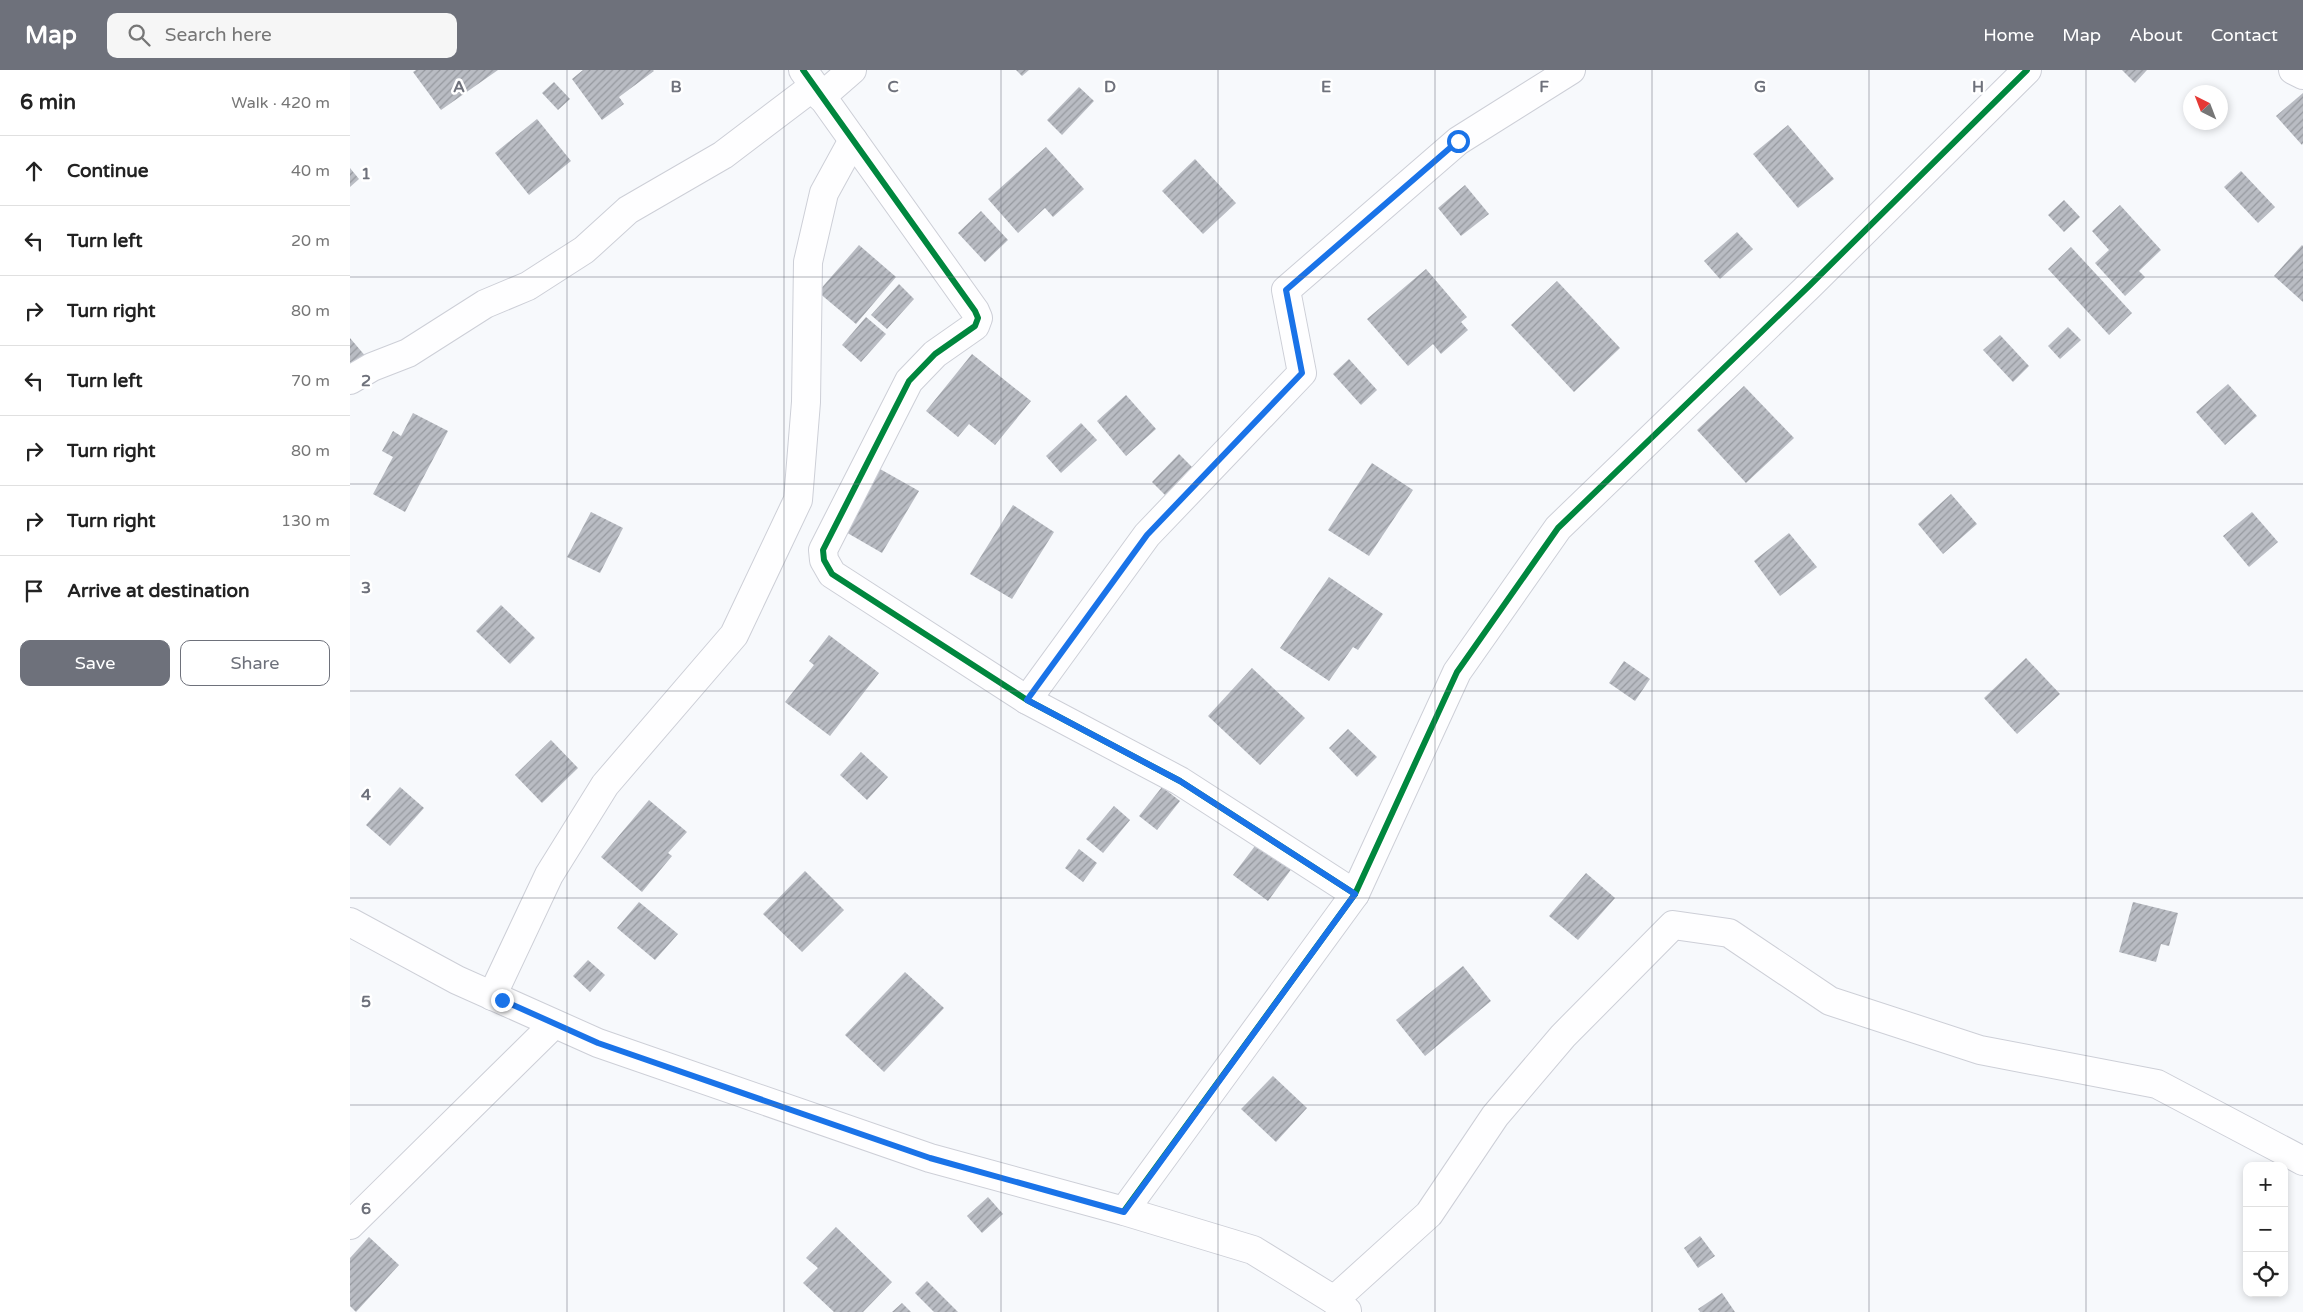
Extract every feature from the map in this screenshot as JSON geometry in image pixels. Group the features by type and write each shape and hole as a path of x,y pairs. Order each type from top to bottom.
{"street":[{"path":"350,380 372,367 408,353 485,304 528,286 584,250 628,210 723,155 813,84 852,70"},
{"path":"1027,700 1147,535 1302,373 1286,290 1458,141 1571,70"},
{"path":"1124,1212 1355,894 1457,672 1558,528 1810,285 2027,70"},
{"path":"2293,70 2303,75"},
{"path":"813,84 975,311 978,318 975,326 935,354 909,381 823,550 824,560 832,574 1027,700 1180,781 1355,894"},
{"path":"492,996 549,874 605,785 734,635 798,500 806,402 808,262 824,193 853,140"},
{"path":"350,922 457,980 598,1043 930,1158 1253,1250 1341,1306 1429,1214 1495,1116 1563,1036 1673,925 1729,933 1830,1001 1980,1050 2157,1084 2303,1161"},
{"path":"350,1225 554,1024"}],"building":[{"path":"416,70 498,70 441,110 413,72"},
{"path":"583,70 654,71 619,97 624,104 602,120 572,79"},
{"path":"1016,70 1029,70 1022,76"},
{"path":"2122,70 2147,70 2135,83"},
{"path":"554,82 570,99 558,110 542,93"},
{"path":"1079,87 1094,101 1062,135 1047,120"},
{"path":"2303,93 2303,143 2302,145 2276,116"},
{"path":"537,119 571,161 529,195 495,153"},
{"path":"1788,125 1834,179 1798,208 1753,154"},
{"path":"1046,147 1084,189 1053,217 1045,208 1018,233 988,199"},
{"path":"1195,159 1236,203 1203,234 1162,191"},
{"path":"350,168 359,179 350,187"},
{"path":"2241,171 2275,207 2258,223 2224,187"},
{"path":"1465,185 1489,214 1461,236 1438,208"},
{"path":"2064,200 2080,217 2064,232 2048,215"},
{"path":"2120,205 2161,250 2139,271 2145,277 2125,296 2095,263 2109,250 2092,231"},
{"path":"981,211 1008,240 985,262 958,233"},
{"path":"1737,232 1753,249 1720,279 1704,261"},
{"path":"859,245 896,277 856,324 818,292"},
{"path":"2303,246 2303,302 2274,276"},
{"path":"2071,247 2132,313 2109,335 2048,269"},
{"path":"1426,269 1467,317 1461,322 1468,330 1441,354 1433,344 1408,366 1367,319"},
{"path":"1557,281 1620,348 1574,392 1511,325"},
{"path":"899,284 914,299 887,329 871,315"},
{"path":"866,317 886,334 861,362 842,345"},
{"path":"2068,327 2081,340 2060,359 2048,346"},
{"path":"2000,335 2029,366 2013,382 1983,350"},
{"path":"350,338 367,358 350,372"},
{"path":"972,354 1031,401 995,445 969,424 958,437 926,411"},
{"path":"1349,359 1377,390 1361,405 1333,374"},
{"path":"2228,384 2257,416 2225,445 2196,412"},
{"path":"1744,386 1794,438 1746,483 1697,430"},
{"path":"1126,395 1156,429 1126,456 1097,421"},
{"path":"413,413 448,431 405,512 373,494 393,457 382,451 393,431 401,436"},
{"path":"1081,423 1097,440 1061,473 1046,456"},
{"path":"1179,454 1192,467 1165,495 1152,482"},
{"path":"1372,463 1413,490 1369,556 1328,530"},
{"path":"880,469 919,491 882,553 844,531"},
{"path":"1951,494 1977,524 1943,554 1918,524"},
{"path":"1013,505 1054,532 1012,599 970,574"},
{"path":"591,512 623,528 600,573 567,557"},
{"path":"2252,512 2278,542 2249,567 2223,536"},
{"path":"1789,533 1817,567 1780,596 1754,561"},
{"path":"1329,577 1383,614 1358,650 1353,647 1329,681 1280,648"},
{"path":"501,605 535,638 510,664 476,631"},
{"path":"829,635 879,673 830,736 785,702 814,665 809,661"},
{"path":"2026,658 2060,694 2017,734 1984,698"},
{"path":"1624,661 1650,679 1635,701 1609,683"},
{"path":"1252,668 1305,718 1260,765 1208,716"},
{"path":"1348,729 1377,757 1357,777 1329,748"},
{"path":"551,740 578,768 542,803 515,775"},
{"path":"861,752 888,777 867,800 840,775"},
{"path":"400,787 424,808 390,846 366,825"},
{"path":"1162,787 1180,801 1157,830 1139,816"},
{"path":"649,800 687,832 668,853 672,856 642,892 601,857"},
{"path":"1114,806 1130,820 1103,853 1086,839"},
{"path":"1261,838 1295,864 1268,901 1233,875"},
{"path":"1079,849 1097,863 1083,882 1065,868"},
{"path":"805,871 844,910 802,952 763,914"},
{"path":"1586,873 1615,898 1578,940 1549,916"},
{"path":"639,902 678,934 655,960 617,928"},
{"path":"2133,902 2178,913 2169,946 2161,944 2156,962 2119,952"},
{"path":"588,960 605,975 590,992 573,976"},
{"path":"1463,966 1491,1001 1425,1056 1396,1020"},
{"path":"905,972 944,1008 884,1072 845,1035"},
{"path":"1273,1076 1307,1108 1276,1142 1241,1109"},
{"path":"988,1197 1003,1214 982,1233 967,1216"},
{"path":"836,1227 892,1282 863,1312 834,1312 803,1283 818,1268 806,1258"},
{"path":"1700,1236 1715,1256 1698,1268 1684,1248"},
{"path":"369,1237 399,1265 356,1312 350,1306 350,1258"},
{"path":"927,1281 958,1312 934,1312 915,1293"},
{"path":"1722,1293 1735,1312 1700,1312 1698,1309"},
{"path":"902,1303 911,1312 892,1312"}],"cycle path":[{"path":"803,70 975,311 978,318 975,326 935,354 909,381 823,550 824,560 832,574 1027,700 1180,781 1355,894"},
{"path":"1124,1211 1355,894 1457,672 1558,528 1810,285 2027,70"}],"route":[{"path":"502,1000 598,1043 930,1158 1124,1212 1355,894 1180,781 1027,700 1147,535 1302,373 1286,290 1458,141"}]}
